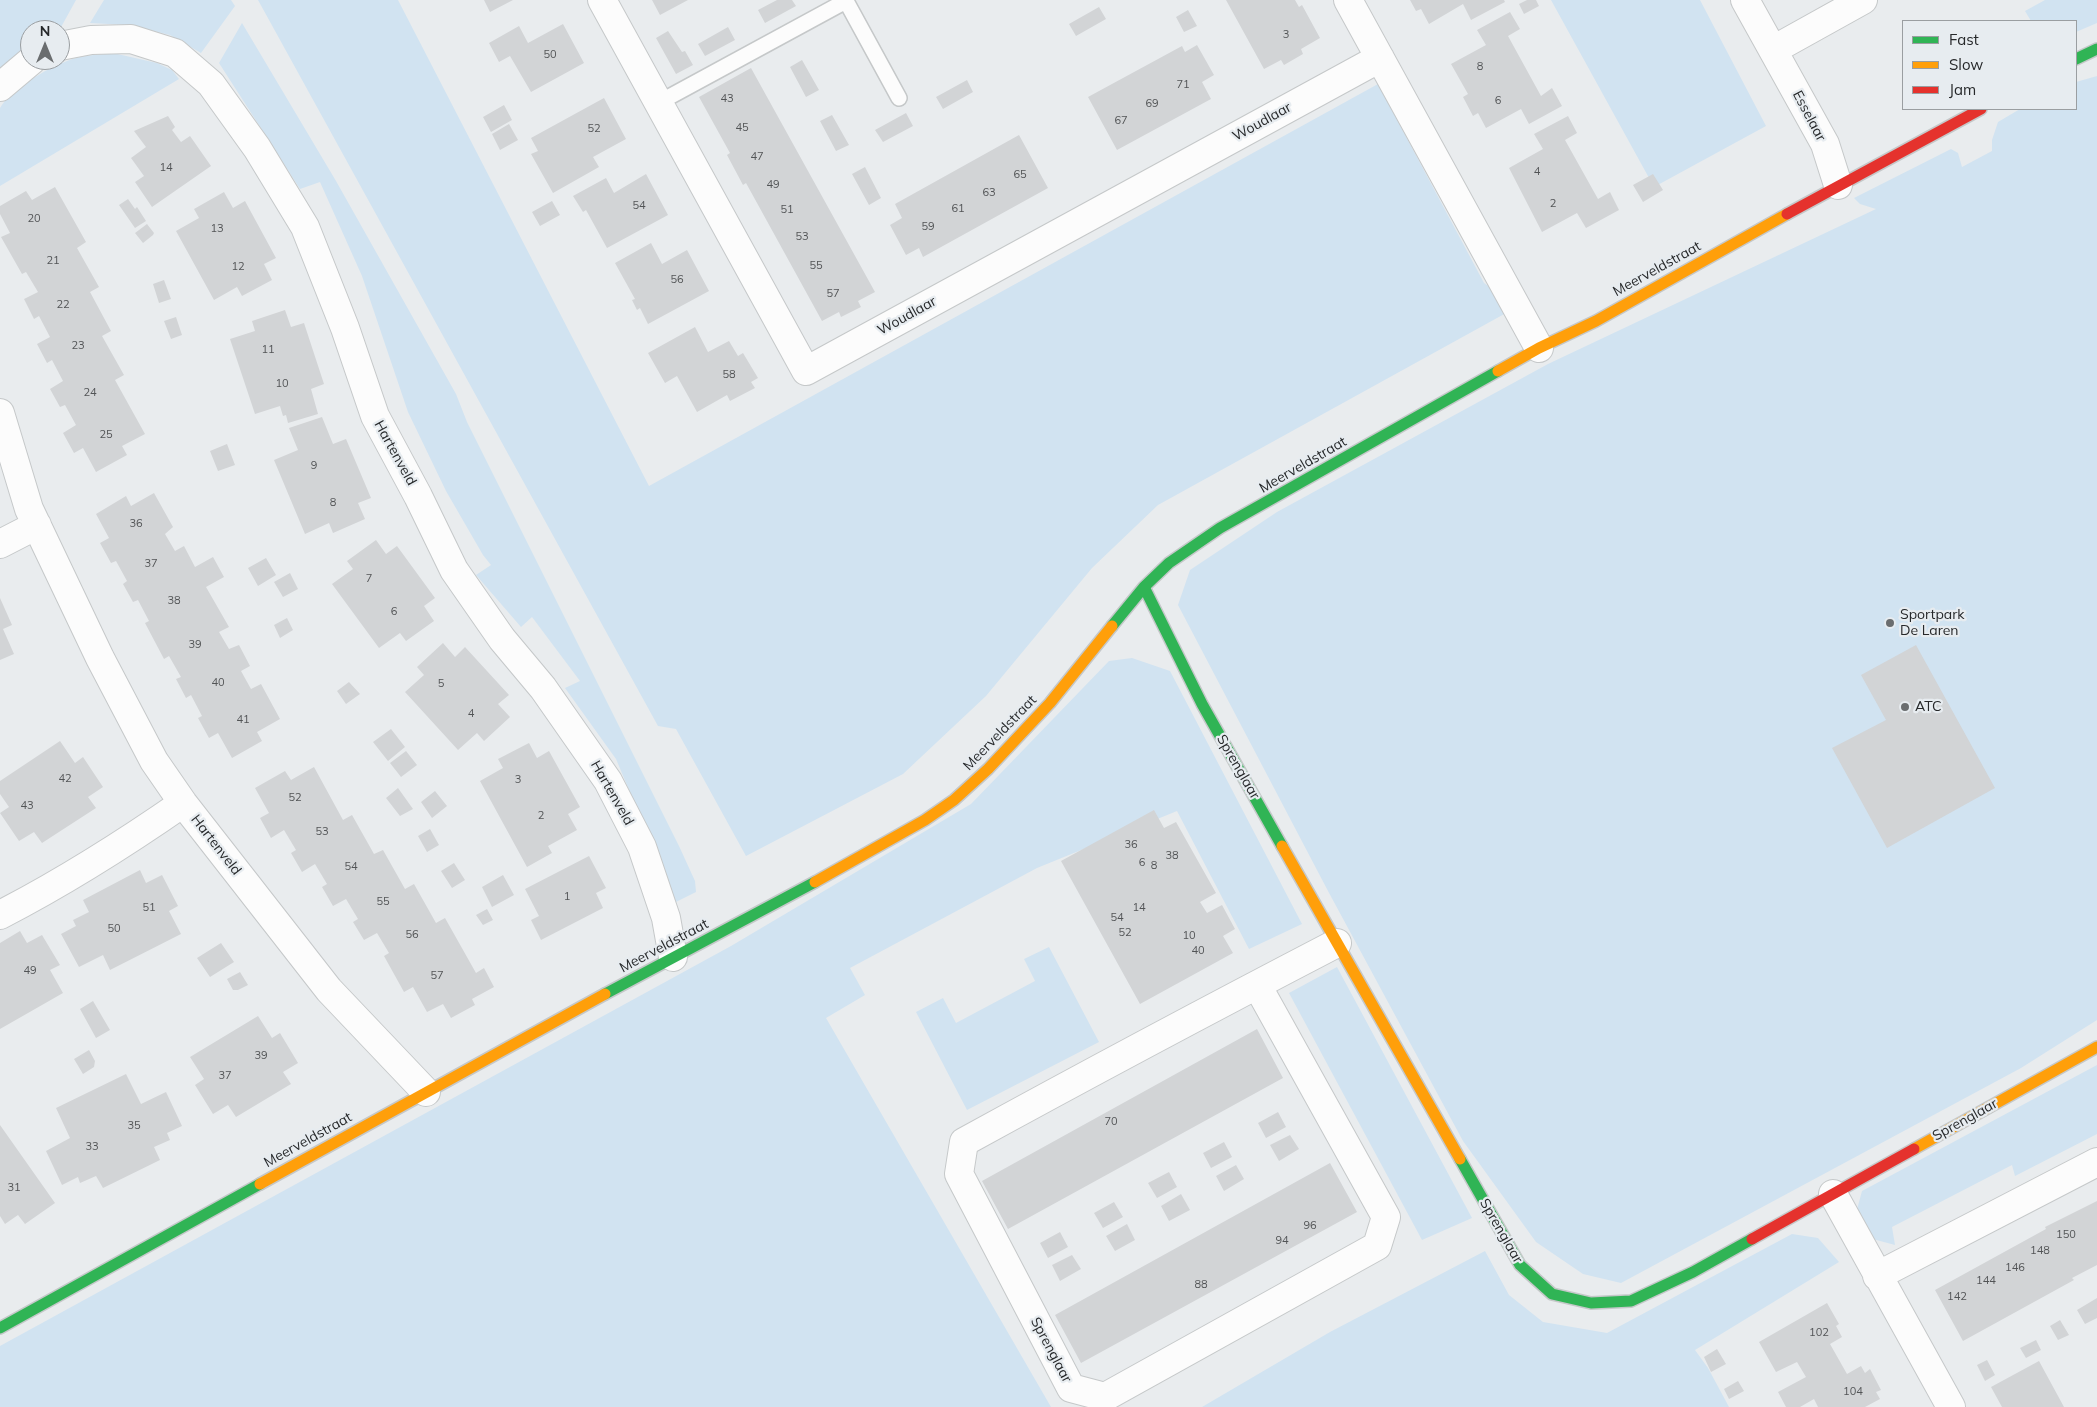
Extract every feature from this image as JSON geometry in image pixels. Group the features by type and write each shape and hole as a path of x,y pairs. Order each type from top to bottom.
{"street":[{"name":"Woudlaar","path":"602,0 806,371 1380,58"},
{"path":"1348,0 1539,348"},
{"name":"Esselaar","path":"1746,0 1825,144 1838,185"},
{"path":"1774,50 1863,0"},
{"name":"Hartenveld","path":"70,44 91,40 131,39 175,52 211,84 257,148 305,227 345,328 375,416 418,496 454,570 502,639 543,688 608,780 642,847 666,918 673,957"},
{"path":"2077,59 2097,49"},
{"path":"0,87 20,70"},
{"name":"Meerveldstraat","path":"0,1328 673,957 784,900 925,820 954,800 988,769 1050,703 1144,588 1169,563 1220,528 1539,348 1596,321 1838,185 1979,110"},
{"name":"Hartenveld","path":"0,413 29,509 118,692 154,761 183,803 329,990 426,1092"},
{"path":"0,544 37,525"},
{"name":"Sprenglaar","path":"1144,588 1202,704 1520,1266 1552,1294 1591,1303 1631,1301 1693,1272 2097,1047"},
{"name":"Hartenveld","path":"0,915 35,897 134,837 183,803"},
{"name":"Sprenglaar","path":"1257,984 1386,1217 1377,1246 1105,1397 1071,1388 959,1174 964,1142 1257,984 1338,943"},
{"path":"1877,1276 2097,1162"},
{"path":"1833,1194 1951,1407"}],"lane":[{"path":"658,103 846,1 899,98"}],"shaded area":[{"path":"0,0 76,0 65,20 20,20 20,57 0,71"},
{"path":"104,0 231,0 235,6 201,53 170,35 129,25 90,23"},
{"path":"258,0 398,0 649,486 1378,84 1484,283 1517,307 1158,505 1092,568 986,696 903,774 746,856 676,729 658,726"},
{"path":"1551,0 1700,0 1766,126 1654,187"},
{"path":"2045,0 2097,0 2097,23 2077,32 2077,20 2030,20 2025,11"},
{"path":"242,23 336,181 456,394 467,422 679,846 695,881 696,892 676,902 616,759 565,688 580,681 532,617 521,627 476,575 491,565 483,555 446,491 408,412 362,276 320,182 300,189 219,63"},
{"path":"113,53 157,63 172,70 179,79 0,186 0,108 20,87 39,74 48,70 70,70 70,60"},
{"path":"2097,76 2097,1020 2021,1068 1621,1283 1583,1274 1536,1242 1463,1141 1328,891 1178,605 1190,570 1277,512 1548,364 1876,209 1860,204 1854,198 1951,149 1958,153 1962,167 1992,151 1992,140 1998,122 2018,110 2077,110 2077,82"},
{"path":"1132,658 1170,671 1302,924 1249,949 1177,811 1037,868 850,968 865,995 826,1018 1051,1407 0,1407 0,1346 731,946 971,804 1109,661"},
{"path":"1049,947 1099,1042 967,1110 916,1012 943,998 956,1023 1035,981 1024,959"},
{"path":"1337,967 1472,1218 1422,1240 1289,993"},
{"path":"2097,1065 2097,1134 2015,1176 2012,1165 1892,1227 1895,1245 1869,1238 1855,1217 1862,1191"},
{"path":"1792,1234 1818,1238 1839,1262 1695,1350 1708,1368 1729,1407 1202,1407 1330,1332 1485,1251 1509,1295 1543,1322 1607,1333"}],"building":[{"path":"484,0 513,0 490,12"},
{"path":"652,0 688,0 660,15"},
{"path":"777,0 792,0 796,6 765,23 758,10"},
{"path":"1226,0 1295,0 1299,7 1302,5 1320,38 1301,49 1303,54 1284,65 1281,60 1264,69"},
{"path":"1410,0 1504,0 1505,2 1471,20 1463,4 1429,24 1421,9 1416,11"},
{"path":"1527,0 1536,0 1539,6 1524,14 1519,4"},
{"path":"1099,7 1106,19 1076,36 1069,24"},
{"path":"1188,10 1197,26 1184,32 1176,17"},
{"path":"1510,12 1520,29 1508,36 1541,96 1552,88 1562,106 1529,124 1521,109 1486,128 1478,113 1473,116 1463,97 1468,94 1451,64 1486,45 1477,30"},
{"path":"563,24 584,63 531,92 510,56 499,62 489,43 519,26 528,43"},
{"path":"728,27 735,40 705,56 698,44"},
{"path":"668,31 682,52 685,51 693,65 676,74 656,38"},
{"path":"1197,45 1214,75 1202,82 1211,99 1117,150 1088,97 1182,46 1185,52"},
{"path":"802,60 819,90 806,97 790,67"},
{"path":"751,68 875,292 858,301 861,307 841,317 839,312 822,321 746,183 743,185 727,155 730,153 699,97"},
{"path":"967,80 973,92 943,109 936,97"},
{"path":"604,98 626,139 593,157 599,167 553,193 531,154 538,151 531,138"},
{"path":"504,105 512,120 491,132 483,117"},
{"path":"906,113 913,126 883,142 875,130"},
{"path":"832,115 849,145 836,151 820,121"},
{"path":"168,116 175,127 172,130 181,142 190,136 211,166 152,207 135,182 144,176 131,158 146,147 134,131"},
{"path":"1568,116 1577,133 1565,140 1598,199 1610,192 1619,210 1586,228 1577,213 1542,232 1509,168 1543,149 1534,134"},
{"path":"509,124 518,140 500,150 492,134"},
{"path":"1019,135 1048,188 923,257 919,248 906,255 890,225 902,218 895,204"},
{"path":"865,167 881,198 869,205 852,174"},
{"path":"646,174 668,215 607,248 586,210 583,212 573,196 606,178 614,193"},
{"path":"1653,174 1663,190 1643,202 1633,185"},
{"path":"55,187 86,242 77,248 99,287 90,292 111,331 102,336 124,375 115,380 145,434 122,446 127,455 96,472 83,448 74,453 63,433 76,425 65,405 60,407 50,389 63,381 52,360 47,363 37,344 50,337 39,316 34,319 24,299 38,292 26,272 22,274 1,237 10,233 0,214 0,206 26,191 32,200"},
{"path":"224,192 233,208 245,201 276,258 264,264 272,280 242,296 237,287 214,300 176,231 199,218 194,209"},
{"path":"128,199 135,209 137,207 146,221 135,228 119,205"},
{"path":"552,201 560,215 540,226 532,212"},
{"path":"147,224 154,233 143,243 135,233"},
{"path":"651,243 662,264 687,250 709,291 648,324 640,308 637,310 632,300 635,299 615,263"},
{"path":"164,280 171,299 159,303 153,284"},
{"path":"285,310 291,327 304,323 324,384 311,389 318,414 288,423 286,415 283,416 280,406 255,414 230,339 255,331 252,321"},
{"path":"176,317 182,335 171,339 164,321"},
{"path":"695,327 708,352 729,341 738,356 743,353 758,378 751,382 755,388 730,401 727,395 697,412 677,376 665,383 648,353"},
{"path":"322,417 333,444 346,439 371,498 358,503 365,519 333,533 329,523 305,534 274,460 298,450 289,428"},
{"path":"227,444 235,465 218,471 210,451"},
{"path":"154,493 173,527 165,534 175,551 184,546 195,567 213,557 224,577 206,587 229,627 219,632 229,649 239,645 250,666 241,671 251,689 261,684 280,719 257,732 262,741 232,758 218,733 209,738 198,718 202,716 191,695 186,698 176,679 181,677 169,656 164,659 145,623 149,621 138,600 133,602 123,584 127,581 116,561 111,563 100,543 109,538 96,514 126,496 131,506"},
{"path":"376,540 386,554 397,546 435,598 424,606 434,621 406,641 400,633 379,648 332,584 353,569 347,561"},
{"path":"266,558 276,575 258,586 248,568"},
{"path":"290,573 298,589 283,597 274,582"},
{"path":"0,598 12,625 3,629 14,654 0,660"},
{"path":"287,618 293,630 280,638 274,625"},
{"path":"443,643 455,657 465,647 509,695 498,704 510,717 484,741 477,733 458,750 405,692 424,675 417,667"},
{"path":"1916,645 1995,788 1887,848 1832,748 1886,720 1861,675"},
{"path":"349,682 360,694 346,704 337,691"},
{"path":"391,729 405,747 388,761 373,742"},
{"path":"60,741 75,763 83,757 103,787 88,797 96,808 42,843 34,832 19,841 0,813 9,807 0,794 0,781"},
{"path":"529,743 537,758 549,751 580,807 568,814 577,830 548,846 552,853 527,867 480,781 503,768 498,759"},
{"path":"406,751 417,765 401,777 390,763"},
{"path":"314,767 343,820 352,815 374,854 383,850 405,889 414,884 436,923 445,918 476,973 484,968 494,987 472,999 475,1005 451,1018 443,1004 427,1012 413,987 404,992 384,956 389,953 377,933 364,940 353,922 358,919 346,899 333,906 322,887 327,884 315,864 302,872 291,853 296,850 284,830 271,838 260,818 269,813 255,788 285,771 291,780"},
{"path":"398,788 413,809 400,816 386,798"},
{"path":"435,791 447,806 432,818 421,802"},
{"path":"1154,810 1164,828 1176,822 1216,893 1200,902 1207,913 1222,905 1235,929 1223,936 1233,953 1140,1004 1061,861"},
{"path":"430,829 439,845 427,852 418,836"},
{"path":"589,856 606,888 596,893 603,908 541,940 531,920 539,916 525,889"},
{"path":"454,863 465,880 452,888 441,871"},
{"path":"140,870 146,883 162,875 178,906 169,911 181,934 110,970 103,955 79,967 61,934 76,926 73,920 89,912 83,900"},
{"path":"503,875 514,895 492,907 482,887"},
{"path":"487,909 493,920 483,925 476,915"},
{"path":"20,931 27,943 42,935 60,965 50,970 63,993 0,1029 0,943"},
{"path":"221,943 234,962 210,977 197,958"},
{"path":"240,972 248,985 238,990 233,990 227,979"},
{"path":"93,1001 110,1030 96,1038 80,1009"},
{"path":"258,1016 272,1038 280,1033 298,1063 283,1072 291,1084 236,1117 228,1105 213,1114 195,1085 204,1079 190,1057"},
{"path":"1257,1029 1283,1078 1008,1229 982,1181"},
{"path":"89,1050 95,1061 94,1067 83,1074 74,1059"},
{"path":"126,1074 141,1104 166,1092 182,1126 167,1133 170,1140 154,1147 160,1160 103,1188 96,1176 80,1183 78,1177 62,1185 46,1151 70,1138 56,1108"},
{"path":"1278,1112 1286,1127 1266,1138 1258,1123"},
{"path":"0,1125 55,1203 25,1224 18,1215 5,1224 0,1216"},
{"path":"1290,1135 1299,1149 1279,1161 1270,1145"},
{"path":"1224,1142 1232,1157 1211,1168 1203,1153"},
{"path":"1330,1163 1357,1212 1081,1363 1055,1315"},
{"path":"1236,1165 1244,1179 1224,1191 1216,1176"},
{"path":"1169,1172 1177,1187 1157,1198 1148,1183"},
{"path":"1181,1194 1190,1210 1169,1221 1161,1206"},
{"path":"2097,1201 2097,1265 2072,1278 2074,1280 1963,1341 1935,1290 2046,1229 2045,1227"},
{"path":"1114,1202 1123,1217 1103,1228 1094,1213"},
{"path":"1127,1224 1135,1240 1115,1251 1106,1236"},
{"path":"1060,1232 1068,1247 1048,1258 1040,1243"},
{"path":"1072,1255 1081,1269 1060,1281 1052,1265"},
{"path":"2097,1298 2097,1318 2085,1324 2077,1310"},
{"path":"1827,1303 1839,1324 1836,1326 1842,1337 1830,1344 1847,1374 1861,1366 1865,1373 1870,1369 1881,1390 1876,1392 1880,1399 1865,1407 1818,1407 1814,1399 1800,1407 1786,1407 1778,1392 1806,1377 1797,1362 1776,1372 1759,1342"},
{"path":"2060,1320 2069,1335 2058,1340 2050,1326"},
{"path":"2036,1340 2041,1350 2026,1358 2020,1348"},
{"path":"1717,1349 1726,1364 1711,1372 1704,1357"},
{"path":"1987,1360 1995,1375 1985,1381 1977,1365"},
{"path":"2039,1361 2064,1407 2002,1407 1991,1387"},
{"path":"1738,1381 1744,1391 1729,1399 1724,1389"}],"traffic: fast":[{"path":"2077,59 2097,49"},
{"path":"1112,626 1144,587 1169,563 1220,528 1498,371"},
{"path":"1144,587 1202,704 1282,846"},
{"path":"605,994 815,882"},
{"path":"1460,1159 1520,1265 1552,1294 1591,1303 1631,1301 1693,1272 1752,1239"},
{"path":"0,1328 260,1184"}],"traffic: slow":[{"path":"1498,371 1539,348 1596,321 1787,214"},
{"path":"815,882 925,820 954,800 988,769 1050,703 1112,626"},
{"path":"1282,846 1460,1159"},
{"path":"260,1184 605,994"},
{"path":"1914,1149 2097,1047"}],"traffic: jam":[{"path":"1787,214 1979,110"},
{"path":"1752,1239 1914,1149"}],"place":[{"name":"Sportpark De Laren","path":"1890,623"},
{"name":"ATC","path":"1905,707"}]}
